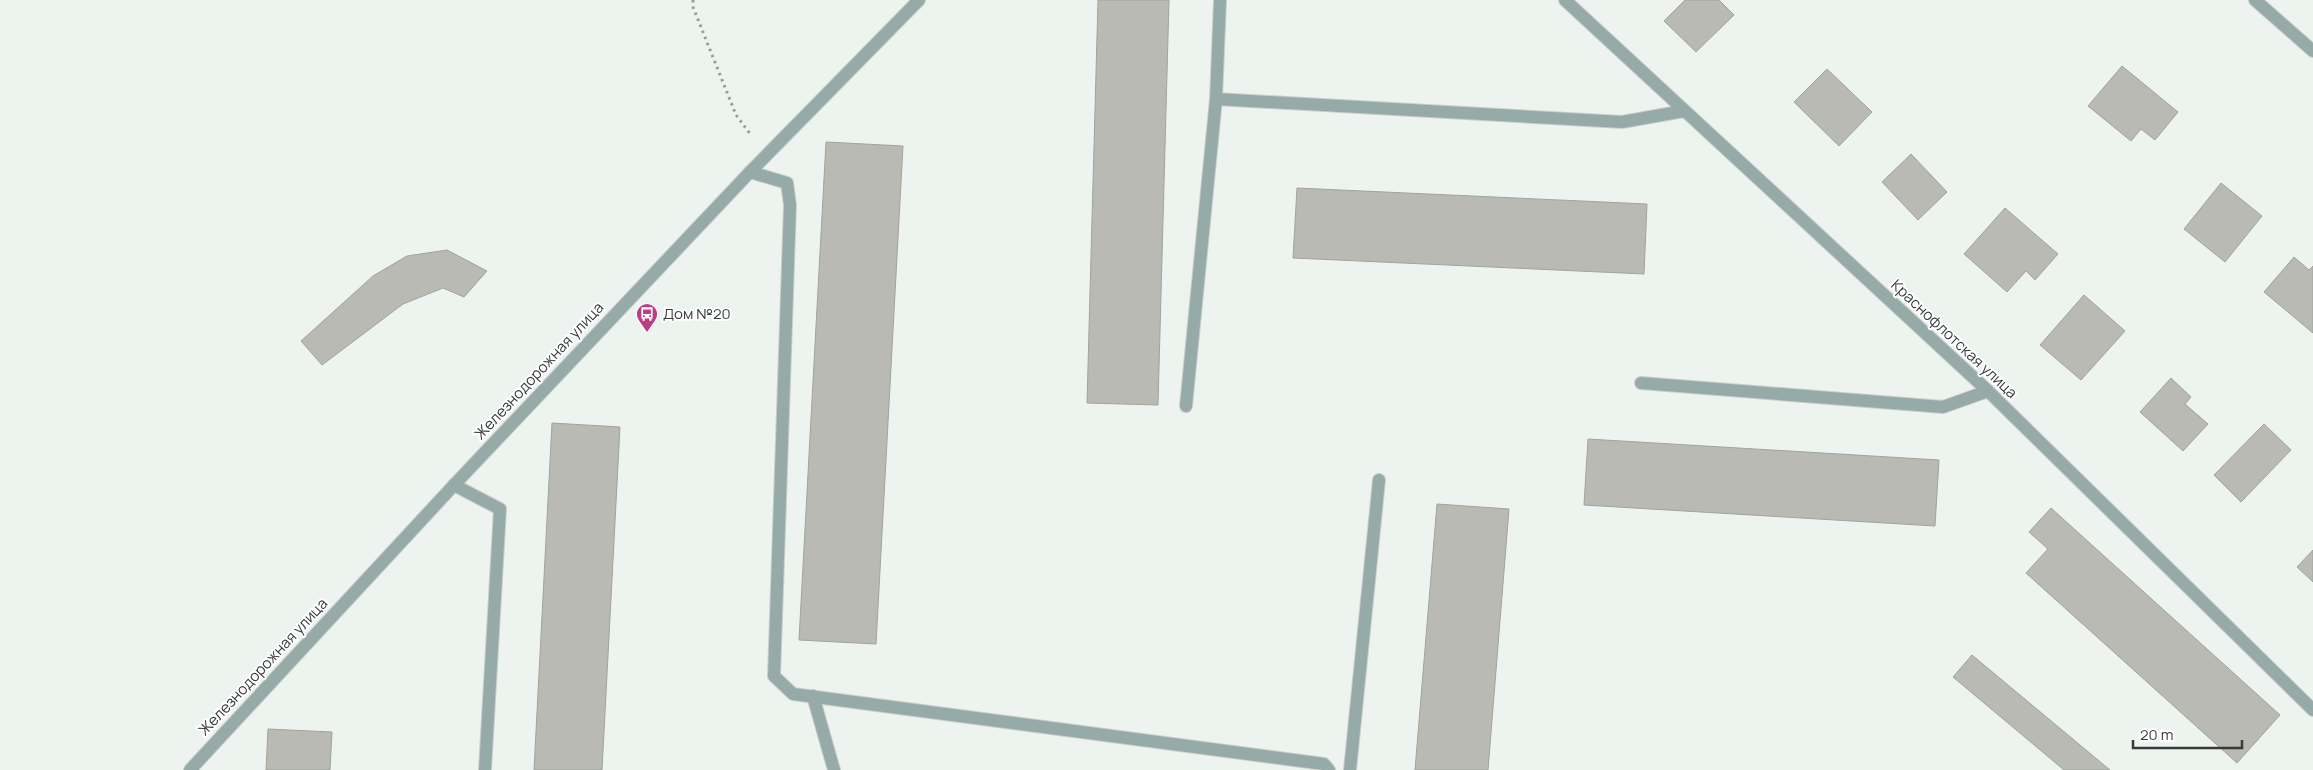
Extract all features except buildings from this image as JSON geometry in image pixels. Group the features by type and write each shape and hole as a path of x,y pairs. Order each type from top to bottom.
{"street":[{"name":"Железнодорожная улица","path":"195,768 454,485 750,172 919,0"},
{"name":"Краснофлотская улица","path":"1564,0 1988,391 2313,710"},
{"path":"2255,0 2313,51"},
{"path":"1186,406 1216,99 1220,1"},
{"path":"1216,99 1622,122 1684,111"},
{"path":"750,172 787,183 790,205 774,676 793,694 1324,764 1329,770"},
{"path":"1640,383 1944,407 1988,391"},
{"path":"1350,770 1379,480"},
{"path":"454,485 500,509 485,770"},
{"path":"813,696 834,770"}],"path":[{"path":"693,0 693,7 736,115 766,156"}],"place":[{"name":"Дом №20","path":"647,333"}]}
